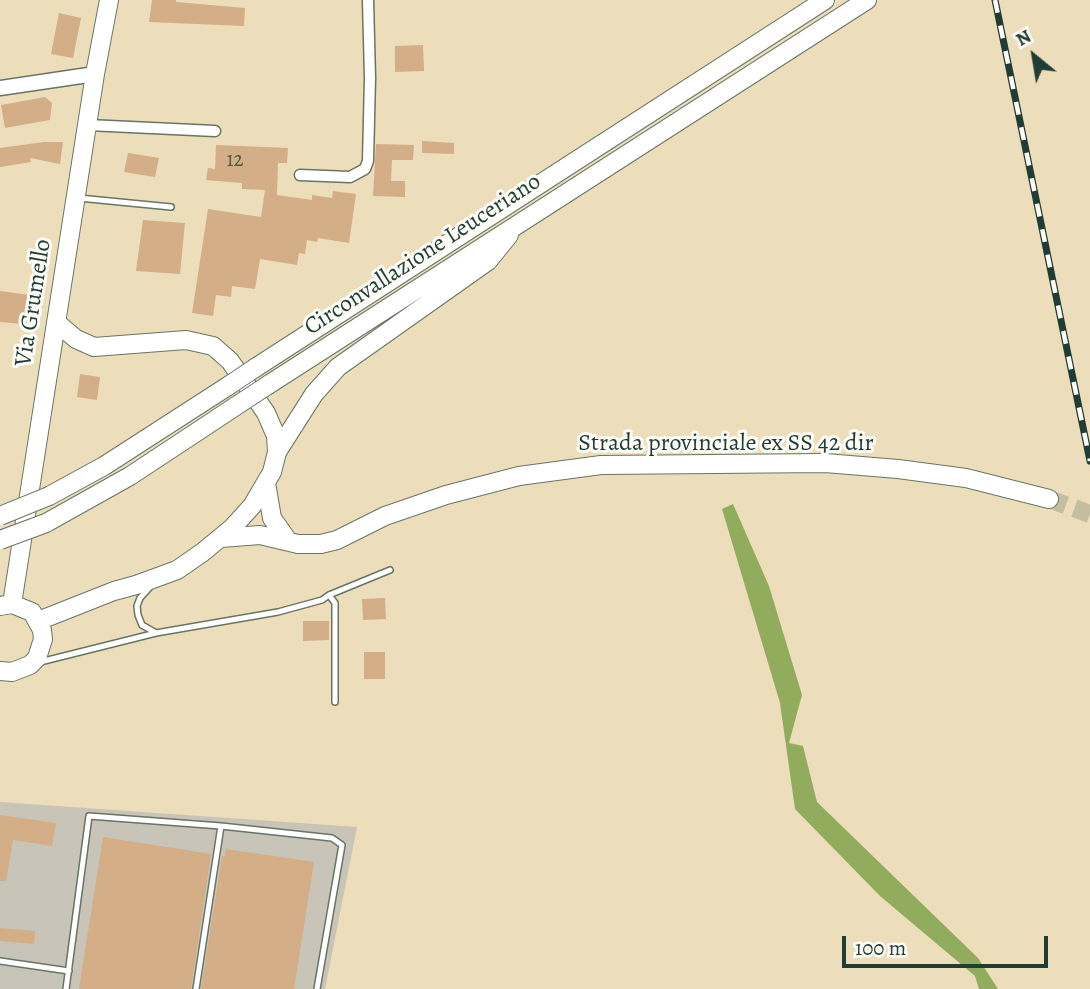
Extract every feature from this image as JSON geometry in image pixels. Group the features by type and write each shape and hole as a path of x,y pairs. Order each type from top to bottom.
{"main road":[{"name":"Via Grumello","path":"6,605 21,541 108,0"},
{"path":"792,21 804,0"},
{"name":"Circonvallazione Leuceriano","path":"0,516 49,496 104,466 825,0"},
{"name":"Circonvallazione Leuceriano","path":"0,540 46,523 130,476 520,221 867,0"},
{"path":"38,621 114,590 177,570 221,538 247,512 266,483 277,452 314,394 338,367 488,261 520,221"},
{"path":"56,322 76,339 94,347 186,340 213,346 230,361 266,412 276,436 277,452"},
{"name":"Strada provinciale ex SS 42 dir","path":"221,538 260,535 310,545 321,544 337,540 386,516 446,495 519,477 601,465 814,463 862,466 966,478 1049,499"},
{"path":"266,483 272,518 288,541"},
{"path":"1,673 30,665 37,658 43,639 38,621 23,607 6,605"}],"street":[{"path":"300,174 350,177 365,169 368,160 368,0"},
{"path":"0,88 95,74"},
{"path":"88,125 215,131"}],"lane":[{"path":"76,198 171,207"},
{"path":"30,665 156,634 278,612 322,600 390,570"},
{"path":"156,634 142,625 137,607 140,598 160,576"},
{"path":"330,595 335,603 335,702"},
{"path":"66,989 89,816 332,838 342,845 317,989"},
{"path":"196,989 221,826"},
{"path":"0,961 69,971"}],"shaded area":[{"path":"0,802 357,827 325,989 0,989"}],"green space":[{"path":"733,504 769,586 802,695 789,743 803,746 817,802 978,958 998,989 979,989 975,976 880,896 795,809 780,703 722,509"}],"building":[{"path":"152,0 245,8 244,26 149,22"},
{"path":"59,13 81,18 73,58 51,54"},
{"path":"423,45 424,71 395,72 395,46"},
{"path":"45,97 52,103 50,120 5,128 1,105"},
{"path":"422,141 454,143 454,154 422,153"},
{"path":"63,142 60,164 30,158 31,162 0,167 0,148"},
{"path":"376,144 414,145 413,160 392,160 391,181 405,181 405,197 373,196"},
{"path":"216,145 288,148 287,163 278,163 277,195 312,200 312,195 332,198 333,191 356,194 349,243 318,238 317,242 307,240 305,254 299,253 297,265 260,259 255,289 232,286 231,297 216,295 213,316 192,313 208,209 261,217 265,190 242,189 242,183 206,180 208,168 215,169"},
{"path":"128,153 159,158 155,177 124,172"},
{"path":"143,220 185,223 180,274 136,271"},
{"path":"0,291 38,296 33,325 0,322"},
{"path":"80,374 100,377 97,400 77,397"},
{"path":"385,598 386,619 363,620 362,599"},
{"path":"303,621 329,621 329,640 303,641"},
{"path":"364,652 385,652 385,679 364,679"},
{"path":"0,815 56,823 52,846 13,840 6,881 0,881"},
{"path":"103,837 211,854 191,989 79,989"},
{"path":"226,849 314,862 294,989 201,989 222,856 225,856"},
{"path":"0,928 35,931 34,944 0,941"}],"tunnel":[{"path":"1049,499 1090,514"}],"railway":[{"path":"995,0 1090,461"}]}
